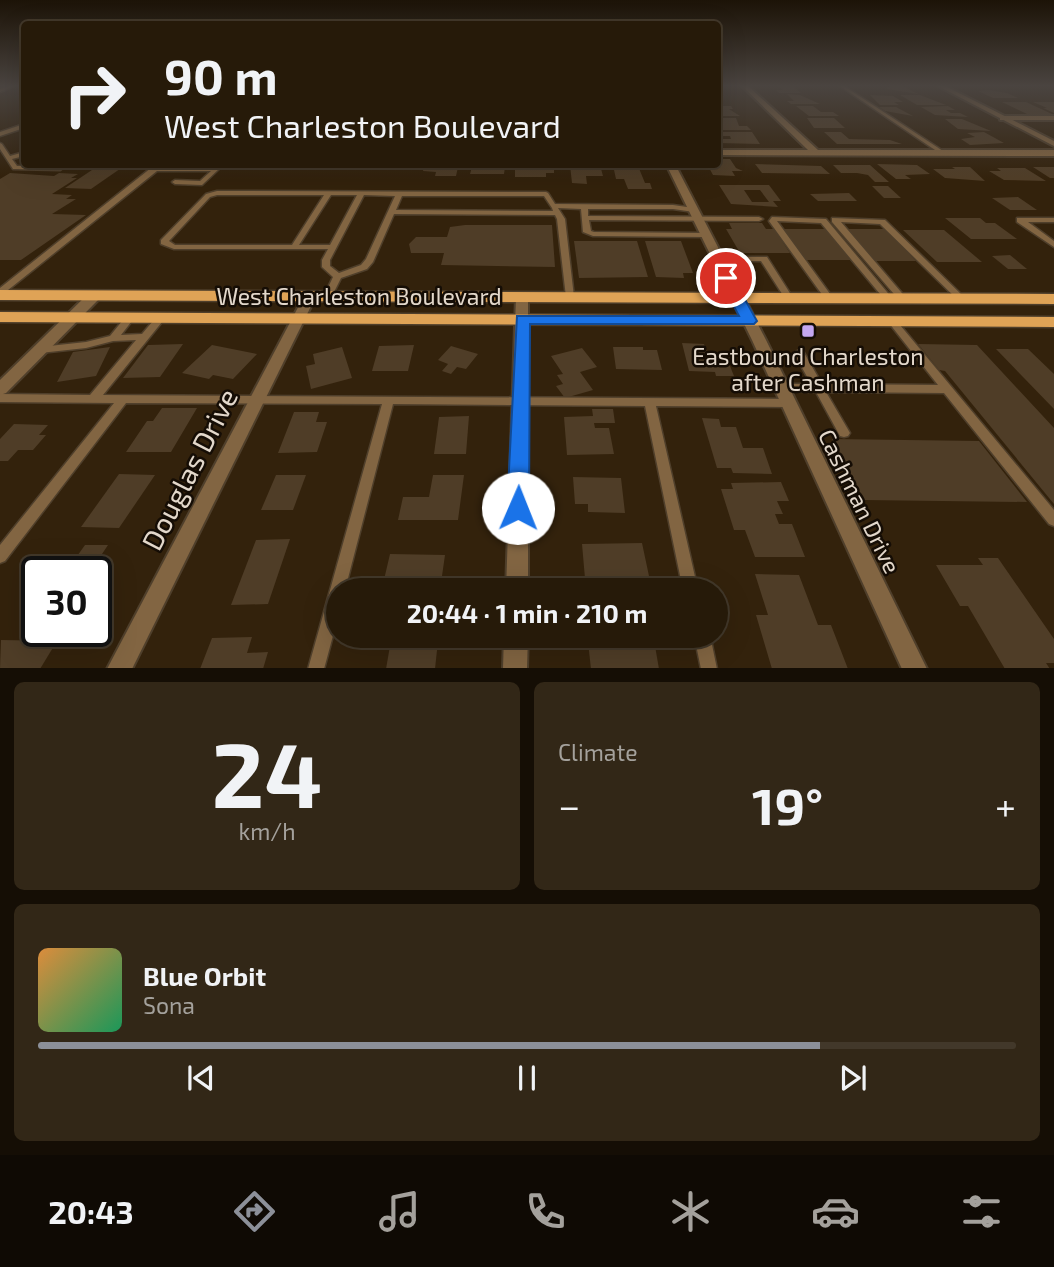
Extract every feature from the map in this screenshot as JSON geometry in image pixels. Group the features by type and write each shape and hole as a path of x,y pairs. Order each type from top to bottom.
{"main road":[{"name":"West Charleston Boulevard","path":"0,293 1054,299"},
{"name":"West Charleston Boulevard","path":"0,317 1054,322"}],"street":[{"path":"778,117 815,152"},
{"path":"1003,118 1054,118"},
{"path":"1003,118 1054,144"},
{"path":"721,153 1054,153"},
{"name":"Cashman Drive","path":"672,168 749,321 915,668"},
{"path":"0,388 95,295"},
{"name":"Douglas Drive","path":"119,668 310,296"},
{"path":"517,578 522,297"},
{"path":"515,668 516,648"}],"lane":[{"path":"889,117 943,153"},
{"path":"1,135 21,126"},
{"path":"0,145 15,168 21,168"},
{"path":"8,158 21,155"},
{"path":"0,293 156,168"},
{"path":"175,182 202,183 216,169 186,168"},
{"path":"333,247 174,247 164,242 208,195 217,193 545,194 561,219 570,297"},
{"path":"294,247 329,193"},
{"path":"338,276 326,267 326,260 362,193"},
{"path":"328,296 338,276 364,267 370,260 400,193"},
{"path":"584,206 587,232 593,234 705,235"},
{"path":"391,212 673,206 696,215"},
{"path":"585,218 696,215 760,219"},
{"path":"829,298 773,221 775,219 823,220 895,299"},
{"path":"895,299 835,220 882,222 962,299"},
{"path":"1054,220 1020,220 1054,245"},
{"path":"717,259 764,260 789,298"},
{"path":"113,338 130,317"},
{"path":"93,399 161,317"},
{"path":"892,321 1054,520"},
{"path":"40,349 86,345 113,338 144,337"},
{"path":"799,353 844,433"},
{"path":"0,398 388,401 521,399 650,402 784,396 819,389 948,389"},
{"path":"0,555 123,399"},
{"path":"316,668 388,401"},
{"path":"650,402 688,578"},
{"path":"705,648 709,668"}],"building":[{"path":"721,118 736,118 739,126 747,126 751,130 721,130"},
{"path":"807,118 834,118 845,128 814,128"},
{"path":"945,119 962,119 991,131 958,129"},
{"path":"721,132 752,132 760,144 721,143 721,139 731,139 730,136 721,136"},
{"path":"824,132 841,132 849,139 890,140 902,144 837,144"},
{"path":"984,132 1004,143 970,145 961,139 975,137 967,133"},
{"path":"721,159 730,159 736,168 743,171 732,171 735,176 713,175 709,168 721,168"},
{"path":"755,164 821,166 830,174 762,173"},
{"path":"877,164 917,165 930,174 905,175 911,179 896,179"},
{"path":"833,165 870,165 889,182 875,182 868,175 841,173"},
{"path":"952,167 970,167 985,181 945,178 933,169 955,169"},
{"path":"1033,167 1054,167 1054,178 1050,178"},
{"path":"95,168 121,168 91,189 65,188"},
{"path":"424,168 458,168 456,176 435,176 436,172 423,171"},
{"path":"472,168 505,168 504,174 470,174"},
{"path":"515,168 554,168 554,173 546,173 546,177 515,177"},
{"path":"570,168 601,168 603,176 586,176 587,184 572,183"},
{"path":"639,168 645,183 650,183 652,189 628,189 624,179 616,179 614,170"},
{"path":"997,168 1025,168 1046,181 1004,180 989,171 1001,171"},
{"path":"10,173 54,176 59,173 78,174 71,178 77,178 52,194 72,195 66,199 76,199 52,214 86,215 21,260 0,260 0,179"},
{"path":"719,185 769,185 781,201 773,201 778,207 731,204","holes":["744,190 760,190 769,202 752,202"]},
{"path":"872,186 888,186 901,198 884,198"},
{"path":"849,193 857,201 818,201 810,194"},
{"path":"1018,197 1037,210 1010,210 992,198"},
{"path":"945,218 980,218 986,223 995,223 1017,239 971,239"},
{"path":"729,223 762,223 766,229 774,229 790,253 740,253 726,229 732,229"},
{"path":"552,225 555,267 441,265 444,253 411,253 409,244 416,237 447,237 450,227"},
{"path":"783,229 826,229 852,260 805,260"},
{"path":"844,229 885,229 916,261 872,261"},
{"path":"903,230 944,230 982,262 937,262"},
{"path":"574,241 637,241 648,277 579,278"},
{"path":"645,241 681,241 693,273 683,273 684,278 656,277"},
{"path":"1010,255 1027,269 1008,269 992,256"},
{"path":"682,343 704,344 708,355 726,356 734,376 689,371"},
{"path":"183,344 160,377 123,378 148,345"},
{"path":"918,344 977,345 1054,428 1054,504 945,371 939,370"},
{"path":"212,345 257,354 233,379 213,375 209,379 182,373"},
{"path":"414,345 408,371 372,371 379,346"},
{"path":"451,346 478,354 466,369 457,367 451,374 442,371 448,364 438,360"},
{"path":"110,347 96,376 57,382 73,352"},
{"path":"342,347 352,378 311,389 306,366 315,364 313,354"},
{"path":"613,347 657,350 662,370 616,369"},
{"path":"582,348 597,367 580,372 593,390 565,398 556,386 563,384 557,375 563,374 551,356"},
{"path":"996,349 1028,349 1054,374 1054,409"},
{"path":"162,408 197,408 171,452 126,452 147,421 153,421"},
{"path":"592,409 613,409 615,423 594,423 595,428 609,428 614,454 567,455 564,417 593,416"},
{"path":"294,412 319,412 316,422 327,422 317,452 278,453"},
{"path":"469,416 466,454 434,454 439,417"},
{"path":"702,418 719,419 721,427 736,427 743,448 763,448 772,474 733,473 731,468 717,468"},
{"path":"14,424 48,425 39,435 46,435 33,450 18,450 8,461 0,461 0,439"},
{"path":"832,439 979,441 1027,502 864,500"},
{"path":"119,474 155,475 119,528 81,527"},
{"path":"276,475 306,475 293,510 261,510"},
{"path":"433,475 464,475 458,520 398,520 403,497 429,497"},
{"path":"573,477 621,478 625,513 588,512 588,504 575,504"},
{"path":"781,482 789,501 777,501 783,514 775,514 779,524 792,524 805,557 755,557 745,530 734,530 721,489 733,489 731,483"},
{"path":"290,539 268,604 231,605 256,540"},
{"path":"642,543 649,576 585,578 582,544"},
{"path":"85,545 108,545 101,556 77,556"},
{"path":"390,554 445,555 442,578 384,578"},
{"path":"978,558 998,558 1054,639 1054,663 1046,663 1049,668 1004,668 968,606 960,606 936,565 983,565"},
{"path":"755,574 799,575 818,625 831,625 848,668 772,668 756,615 768,615"},
{"path":"252,637 247,653 268,652 263,668 200,668 212,638"},
{"path":"1,640 21,640 21,647 53,647 41,668 0,668"},
{"path":"390,648 437,648 435,668 386,668"},
{"path":"589,648 655,648 659,668 591,668"}],"place":[{"name":"Eastbound Charleston after Cashman","path":"808,331"}],"route":[{"path":"518,508 522,319 749,321 726,278"}]}
